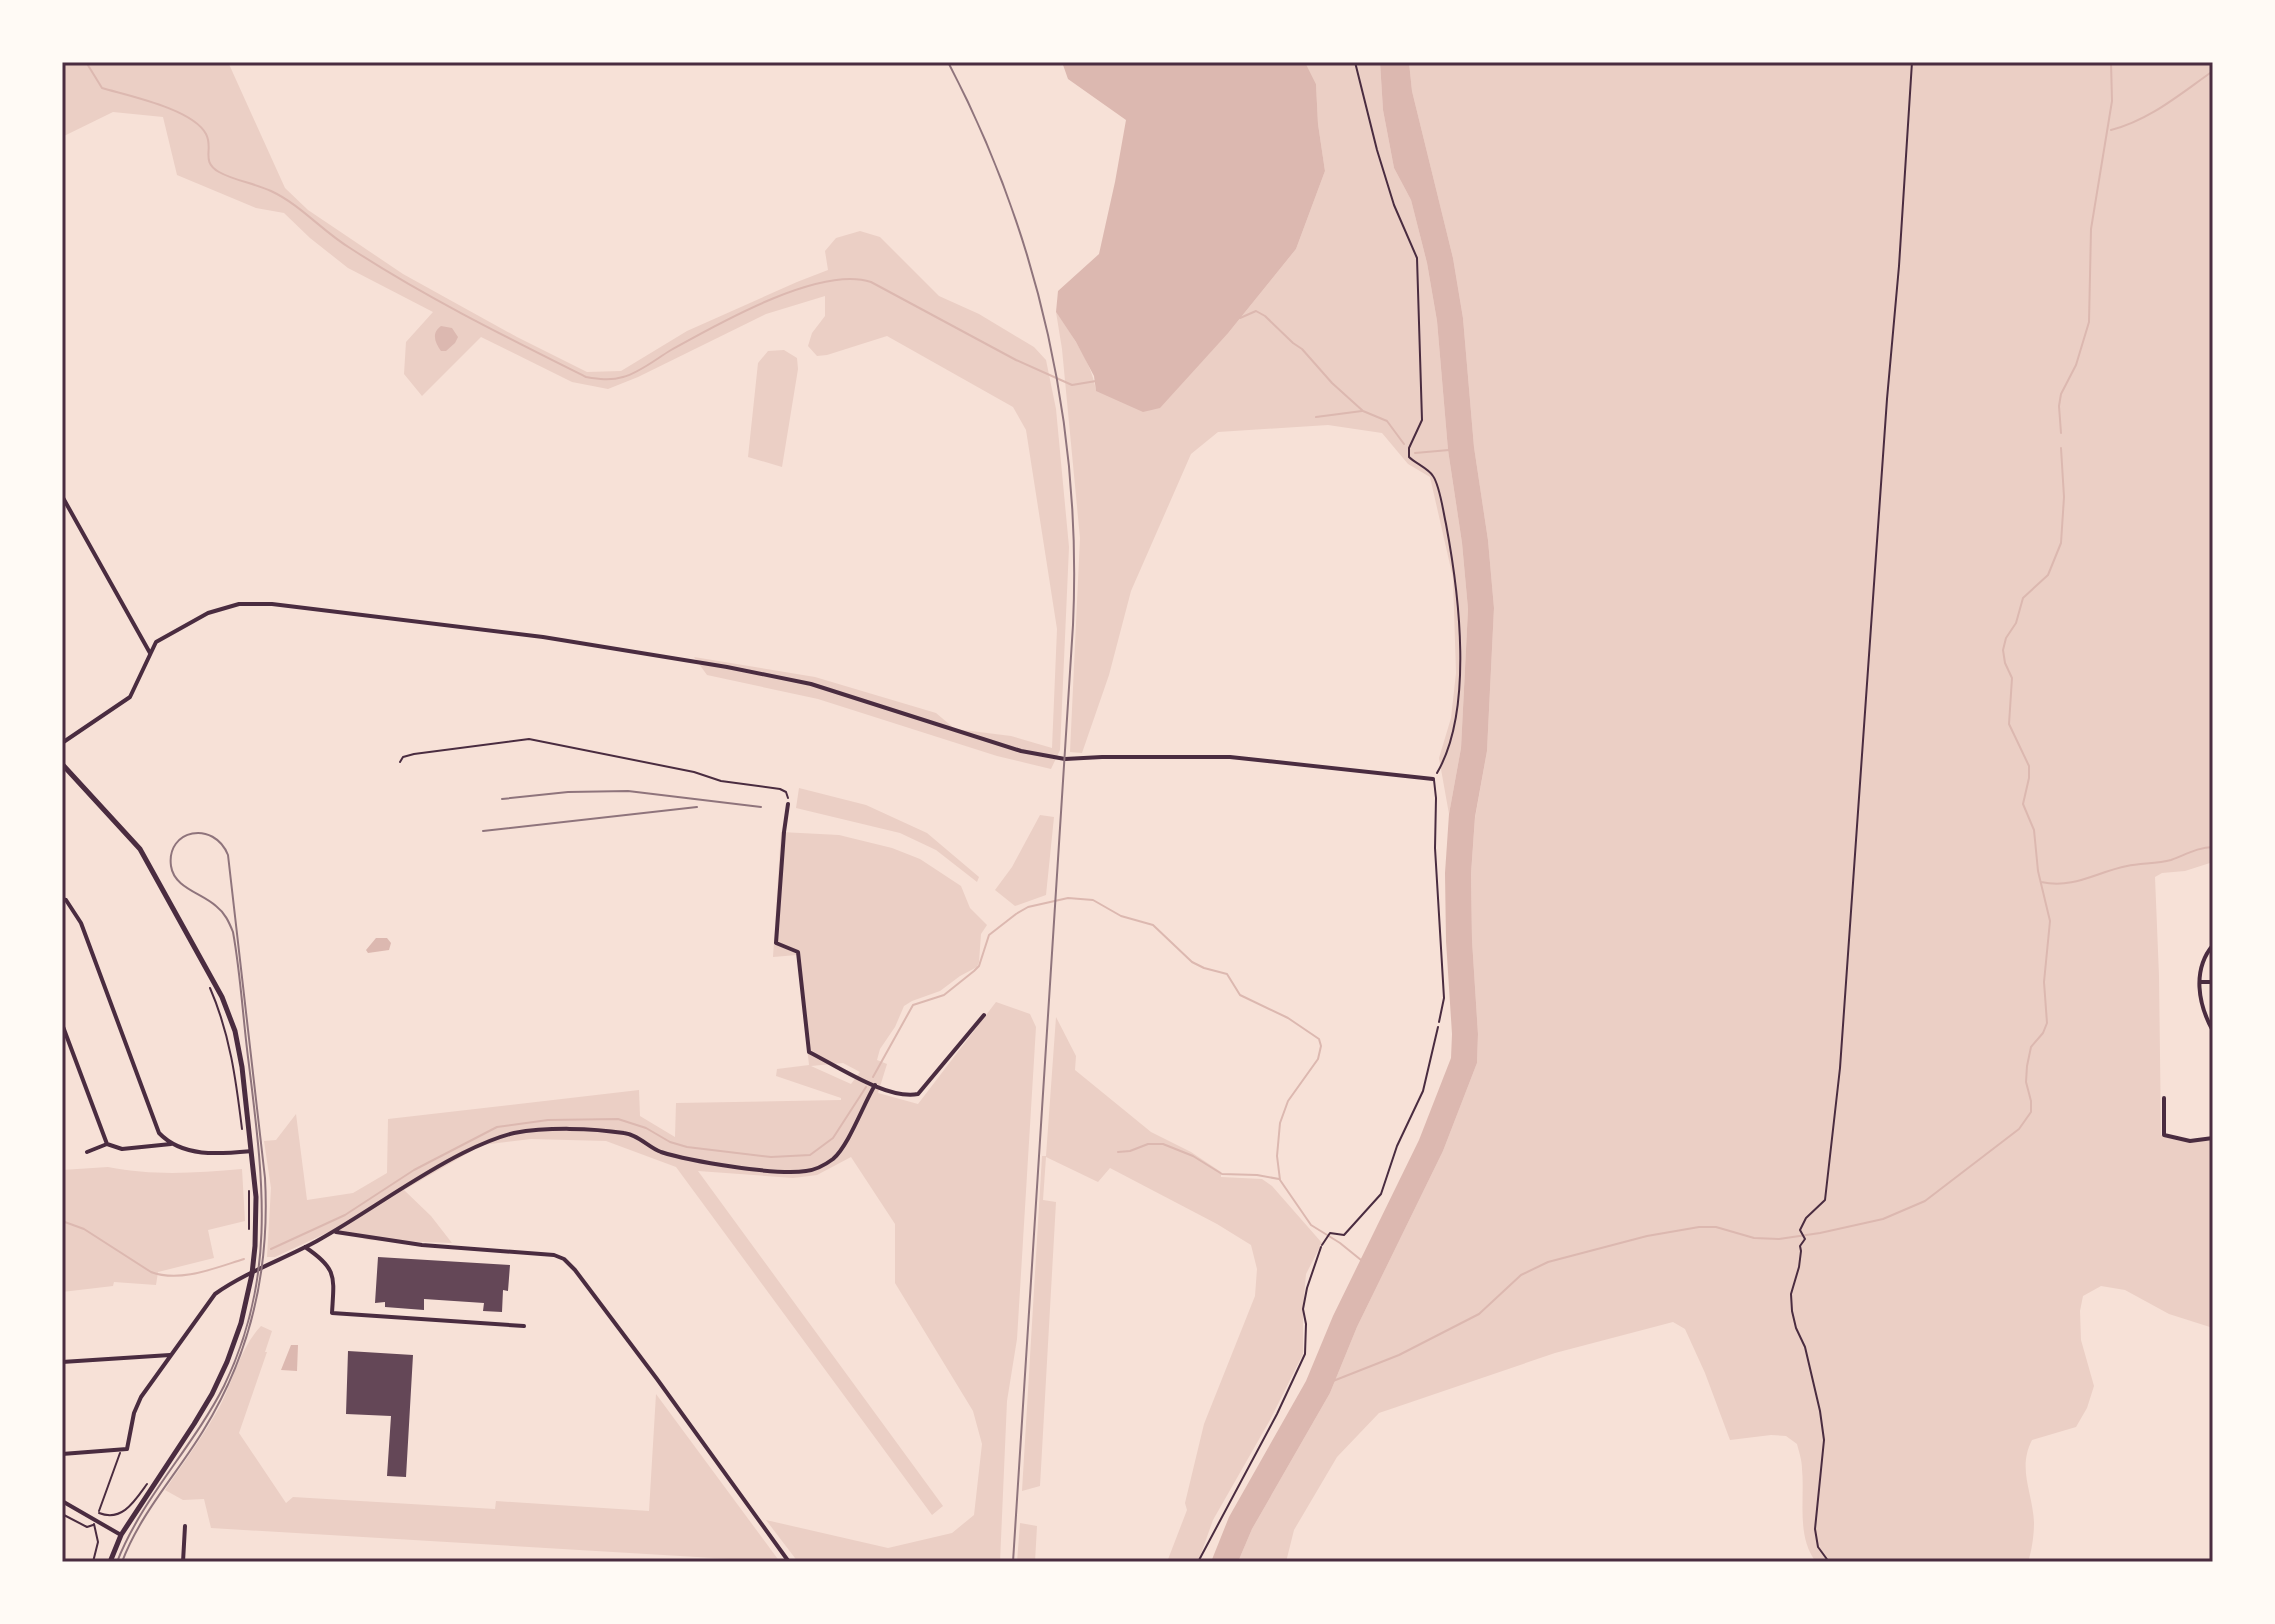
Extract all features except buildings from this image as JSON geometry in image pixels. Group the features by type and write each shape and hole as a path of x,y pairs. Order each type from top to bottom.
{"street":[{"path":"62,496 150,653"},
{"path":"62,743 130,697 156,642 208,613 239,604 272,604 543,637 727,667 811,684 1021,751 1065,759 1230,757 1433,779"},
{"path":"62,764 140,849 217,984 230,1016 239,1053 252,1151 256,1223 252,1274 241,1323 212,1394 121,1535 110,1562"},
{"path":"788,804 776,943 798,952 809,1052 875,1085 908,1096 918,1094 984,1015"},
{"path":"62,899 66,900 81,923 162,1137 172,1144 199,1153 252,1151"},
{"path":"2213,945 2203,958 2201,982 2201,1005 2213,1031"},
{"path":"2201,982 2213,982"},
{"path":"62,1024 107,1144"},
{"path":"62,1454 127,1449 134,1413 141,1397 215,1294 227,1285 334,1231 447,1161 480,1145 532,1131 621,1132 635,1135 657,1150 682,1158 804,1172 831,1160 841,1150 875,1085"},
{"path":"2164,1098 2164,1135 2190,1141 2213,1138"},
{"path":"87,1152 107,1144 122,1149 172,1144"},
{"path":"334,1231 422,1245 554,1255 564,1259 657,1379 789,1562"},
{"path":"305,1247 329,1267 333,1283 332,1313 524,1326"},
{"path":"62,1362 170,1355"},
{"path":"62,1501 121,1535"},
{"path":"183,1562 185,1526"}],"lane":[{"path":"1433,779 1444,998 1439,1022"},
{"path":"1198,1562 1277,1414 1305,1354 1303,1309 1321,1247"}],"path":[{"path":"1355,62 1394,205 1417,258 1422,420 1409,448 1409,457 1433,475 1442,503 1456,577 1460,672 1452,736 1433,779"},
{"path":"1829,1562 1818,1547 1815,1529 1824,1440 1820,1411 1805,1347 1796,1328 1791,1294 1799,1267 1803,1236 1800,1230 1806,1218 1825,1200 1828,1187 1840,1068 1912,62"},
{"path":"400,762 403,757 414,754 529,739 694,772 721,781 780,789 786,792 788,804"},
{"path":"1324,1241 1330,1233 1344,1235 1381,1194 1397,1146 1423,1091 1439,1022"},
{"path":"99,1513 122,1450"},
{"path":"62,1514 87,1527 94,1525 98,1542 93,1562"}],"shaded area":[{"path":"62,62 228,62 285,188 308,210 403,274 587,372 621,371 687,331 828,270 825,251 836,238 860,231 880,237 939,296 979,314 1034,347 1046,360 1056,409 1069,547 1060,750 1051,769 997,756 818,699 707,675 694,657 815,677 936,713 955,729 1011,736 1052,748 1057,629 1026,430 1013,407 887,336 817,356 808,346 812,333 825,316 825,296 766,314 608,389 572,382 481,337 422,396 404,374 406,342 433,312 348,268 284,213 256,208 177,175 163,117 113,112 62,137"},
{"path":"1062,62 1305,62 1316,84 1325,171 1296,249 1229,332 1160,408 1143,412 1096,391 1094,376 1056,312 1058,291 1099,254 1126,120 1068,79"},
{"path":"1305,62 1380,62 1383,110 1394,168 1411,200 1427,263 1437,321 1448,450 1468,609 1461,748 1449,814 1439,758 1451,718 1456,673 1453,578 1430,477 1408,464 1382,433 1328,425 1218,432 1191,454 1131,591 1109,675 1082,753 1070,752 1080,538 1056,312 1086,360 1096,391 1229,332 1296,249 1325,171 1316,84"},
{"path":"1380,62 1409,62 1412,91 1453,258 1463,318 1474,447 1488,540 1494,608 1487,751 1475,817 1471,874 1477,1063 1443,1151 1357,1327 1330,1393 1252,1529 1238,1562 1211,1562 1229,1517 1306,1381 1333,1316 1419,1140 1451,1058 1445,873 1449,814 1461,748 1468,609 1448,450 1437,321 1427,263 1411,200 1394,168 1383,110"},
{"path":"1409,62 2213,62 2213,862 2155,877 2161,1135 2190,1142 2213,1140 2213,1328 2169,1314 2125,1290 2101,1286 2083,1296 2081,1340 2094,1386 2087,1408 2076,1427 2032,1440 2026,1461 2034,1523 2028,1562 1816,1562 1804,1529 1802,1466 1797,1444 1786,1436 1771,1435 1730,1440 1685,1329 1673,1322 1555,1353 1379,1413 1337,1457 1294,1530 1286,1562 1238,1562 1252,1529 1330,1393 1357,1327 1443,1151 1477,1063 1471,874 1475,818 1487,751 1494,608 1488,540 1474,447 1463,318 1453,258 1412,91"},
{"path":"441,326 452,328 458,337 446,351 441,351 435,338"},
{"path":"784,350 797,358 798,369 782,467 748,457 758,363 768,351"},
{"path":"799,788 866,805 927,833 979,877 977,882 936,850 900,833 796,808"},
{"path":"1040,815 1054,817 1046,895 1015,906 995,890 1012,867"},
{"path":"781,832 839,835 892,848 920,859 961,886 970,908 987,925 981,934 977,967 940,991 904,1006 880,1049 877,1060 887,1064 878,1093 918,1104 996,1002 1030,1014 1036,1027 1017,1339 1007,1401 1000,1562 798,1562 766,1520 888,1548 952,1533 974,1515 982,1444 973,1411 895,1283 895,1224 851,1157 817,1175 793,1178 698,1171 943,1506 932,1515 676,1167 606,1141 531,1139 482,1145 404,1190 431,1216 452,1243 368,1240 335,1229 275,1257 267,1257 271,1188 264,1141 276,1140 296,1114 307,1200 353,1193 387,1173 388,1119 639,1090 640,1116 675,1137 676,1103 841,1100 776,1076 777,1069 809,1065 797,955 773,957","holes":["843,1063 860,1072 851,1084 811,1066"]},
{"path":"376,938 387,938 391,943 389,950 368,953 366,950"},
{"path":"1056,1017 1076,1056 1075,1070 1151,1132 1191,1152 1221,1172 1221,1177 1262,1179 1272,1186 1322,1243 1306,1274 1303,1354 1270,1420 1213,1520 1198,1562 1167,1562 1187,1510 1185,1503 1204,1424 1255,1296 1257,1269 1251,1245 1110,1168 1098,1182 1046,1157 1043,1200 1056,1202 1040,1486 1022,1491 1042,1156 1046,1156"},
{"path":"108,1167 158,1173 242,1169 245,1221 208,1230 214,1258 158,1272 156,1285 114,1282 113,1286 62,1292 62,1170"},
{"path":"261,1326 272,1331 239,1433 286,1503 293,1497 495,1509 496,1501 649,1511 656,1394 780,1562 211,1528 204,1499 183,1500 165,1490 215,1415 243,1353"},
{"path":"291,1345 298,1345 297,1371 281,1370"},
{"path":"1020,1523 1037,1526 1035,1562 1017,1562"}],"waterway":[{"path":"86,62 102,88 159,105 199,125 208,139 210,164 219,172 282,197 378,266 496,332 586,377 609,379 629,375 714,326 769,300 797,289 850,279 871,282 1016,360 1072,385 1096,381"},
{"path":"2061,433 2061,394 2076,365 2089,322 2091,229 2112,101 2111,62"},
{"path":"2111,130 2152,113 2213,71"},
{"path":"1240,318 1256,311 1265,316 1363,411 1387,421 1404,444"},
{"path":"1316,417 1362,411"},
{"path":"1333,1381 1399,1355 1479,1314 1521,1275 1548,1262 1647,1236 1699,1227 1716,1227 1754,1238 1779,1239 1883,1219 1925,1201 2019,1129 2031,1112 2026,1082 2031,1047 2047,1023 2044,982 2050,921 2038,871 2034,830 2023,804 2029,766 2009,724 2012,678 2003,650 2006,638 2016,623 2023,598 2048,575 2061,543 2064,497 2061,448"},
{"path":"1415,453 1449,450"},
{"path":"2041,882 2075,882 2116,869 2171,860 2213,847"},
{"path":"873,1077 913,1005 944,995 974,971 979,966 989,935 1028,907 1068,898 1093,900 1121,916 1153,925 1192,962 1227,974 1240,995 1288,1018 1319,1039 1318,1059 1288,1101 1280,1123 1277,1156 1280,1180 1311,1225 1361,1260"},
{"path":"271,1249 345,1215 414,1170 497,1127 548,1120 618,1119 687,1147 771,1157 810,1155 833,1138 866,1087"},
{"path":"1118,1152 1148,1144 1163,1144 1193,1156 1222,1174 1279,1179"},
{"path":"62,1221 84,1229 151,1272 162,1275 198,1273 244,1259"}],"tram line":[{"path":"117,1562 140,1516 224,1386 241,1346 259,1267 262,1228 258,1148 233,932 222,912 177,880 171,866 171,853 176,844 183,837 202,833 221,844 228,855 265,1178 264,1245 254,1310 234,1372 203,1431 148,1511 122,1562"}],"railway":[{"path":"948,62 980,128 1030,265 1048,335 1061,406 1070,478 1074,551 1073,625 1013,1562"},
{"path":"502,799 568,792 628,791 761,807"},
{"path":"483,831 697,807"}]}
